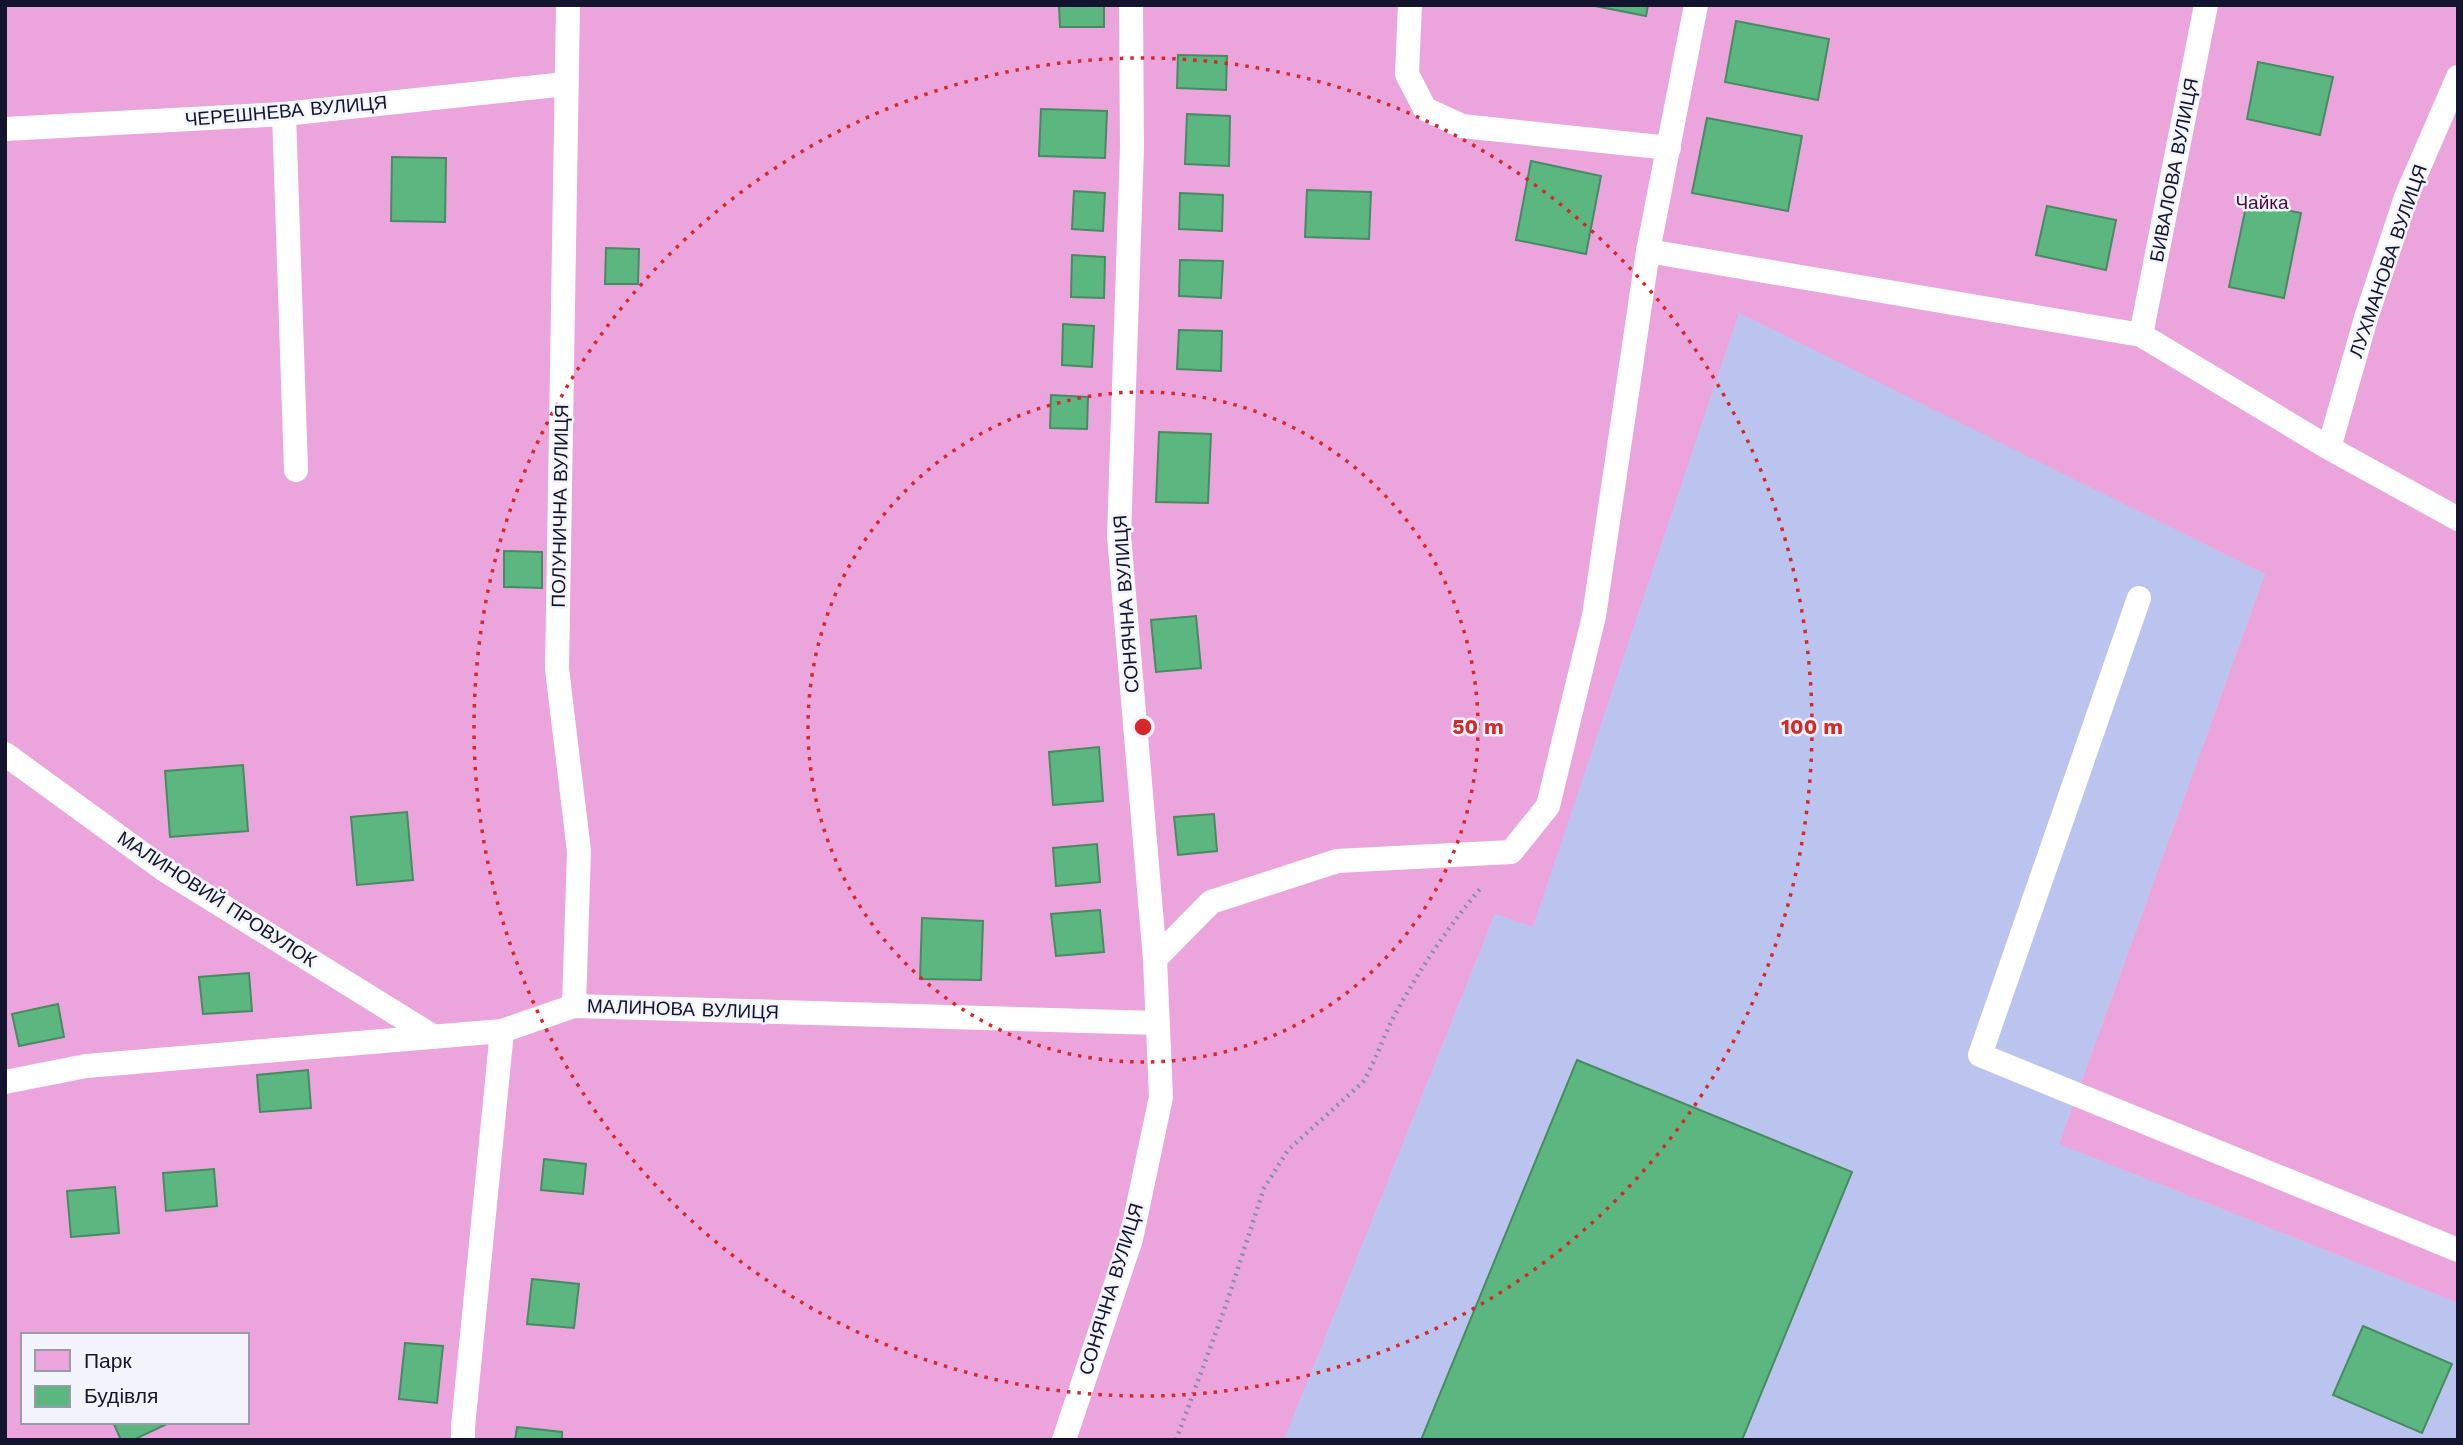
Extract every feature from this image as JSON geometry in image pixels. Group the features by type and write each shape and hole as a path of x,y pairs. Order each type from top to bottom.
{"lane":[{"name":"ПОЛУНИЧНА ВУЛИЦЯ","path":"568,5 557,669 579,851 574,1006"},
{"name":"СОНЯЧНА ВУЛИЦЯ","path":"1064,1440 1131,1239 1161,1097 1155,958 1119,536 1132,147 1131,5"},
{"path":"1410,5 1407,74 1425,109 1462,126 1669,148"},
{"path":"1155,958 1211,902 1337,861 1511,852 1548,806 1594,616 1648,251 1696,5"},
{"name":"БИВАЛОВА ВУЛИЦЯ","path":"2141,335 2206,5"},
{"name":"ЛУХМАНОВА ВУЛИЦЯ","path":"2329,448 2366,318 2406,197 2458,77"},
{"name":"ЧЕРЕШНЕВА ВУЛИЦЯ","path":"5,130 284,114 566,84"},
{"path":"284,114 296,470"},
{"path":"1648,251 2141,335 2329,448 2458,519"},
{"path":"2139,598 1980,1055 2458,1250"},
{"name":"МАЛИНОВИЙ ПРОВУЛОК","path":"5,754 166,871 434,1037"},
{"name":"МАЛИНОВА ВУЛИЦЯ","path":"5,1082 86,1066 502,1031 574,1006 1157,1023"},
{"path":"463,1440 502,1031"}],"path":[{"path":"1176,1440 1269,1178 1288,1150 1363,1082 1396,1011 1447,927 1511,852"}],"shaded area":[{"path":"1739,312 2265,574 2059,1144 2458,1303 2458,1440 1284,1440 1495,914 1533,927"}],"green space":[{"name":"Чайка","path":"5,5 2458,5 2458,1303 2059,1144 2265,574 1739,313 1533,927 1495,914 1284,1440 5,1440"}],"building":[{"path":"1059,5 1104,5 1104,27 1060,27"},
{"path":"1590,5 1648,5 1646,16"},
{"path":"1736,21 1829,39 1818,100 1725,82"},
{"path":"1178,55 1227,56 1226,90 1177,88"},
{"path":"2258,62 2333,77 2320,135 2247,119"},
{"path":"1041,109 1107,111 1105,158 1039,156"},
{"path":"1187,114 1230,116 1229,166 1185,164"},
{"path":"1707,118 1802,136 1788,211 1692,193"},
{"path":"392,157 446,158 445,222 391,221"},
{"path":"1531,161 1601,176 1586,254 1516,240"},
{"path":"1307,190 1371,192 1369,239 1305,237"},
{"path":"1074,191 1105,193 1103,231 1072,229"},
{"path":"1180,193 1223,195 1222,231 1179,229"},
{"path":"2247,202 2301,213 2284,298 2229,287"},
{"path":"2047,206 2116,220 2106,270 2036,255"},
{"path":"606,248 639,249 638,284 605,284"},
{"path":"1072,255 1105,257 1104,298 1071,297"},
{"path":"1180,260 1223,261 1221,298 1179,296"},
{"path":"1063,324 1094,326 1092,367 1062,365"},
{"path":"1179,330 1222,331 1221,371 1177,369"},
{"path":"1051,395 1088,397 1087,429 1050,428"},
{"path":"1159,432 1211,434 1208,503 1156,502"},
{"path":"504,551 542,552 542,588 504,587"},
{"path":"1196,616 1201,668 1156,672 1151,620"},
{"path":"1099,747 1103,801 1053,805 1049,752"},
{"path":"243,765 248,831 170,837 165,771"},
{"path":"407,812 413,880 357,885 351,817"},
{"path":"1214,814 1217,851 1178,855 1174,817"},
{"path":"1097,844 1100,882 1056,886 1053,848"},
{"path":"1100,910 1104,952 1056,956 1051,914"},
{"path":"922,918 983,921 981,980 920,979"},
{"path":"249,973 252,1011 203,1014 199,977"},
{"path":"58,1004 64,1037 19,1046 12,1014"},
{"path":"1577,1060 1852,1172 1742,1440 1421,1440"},
{"path":"308,1070 311,1108 260,1112 257,1075"},
{"path":"544,1159 586,1164 583,1194 541,1190"},
{"path":"214,1169 217,1206 166,1211 163,1173"},
{"path":"115,1187 119,1233 71,1237 67,1191"},
{"path":"532,1279 579,1284 574,1328 527,1324"},
{"path":"2363,1326 2452,1364 2422,1433 2333,1395"},
{"path":"405,1343 443,1346 437,1403 399,1399"},
{"path":"114,1424 167,1424 133,1440 121,1440"},
{"path":"517,1427 562,1432 562,1440 515,1440"}]}
